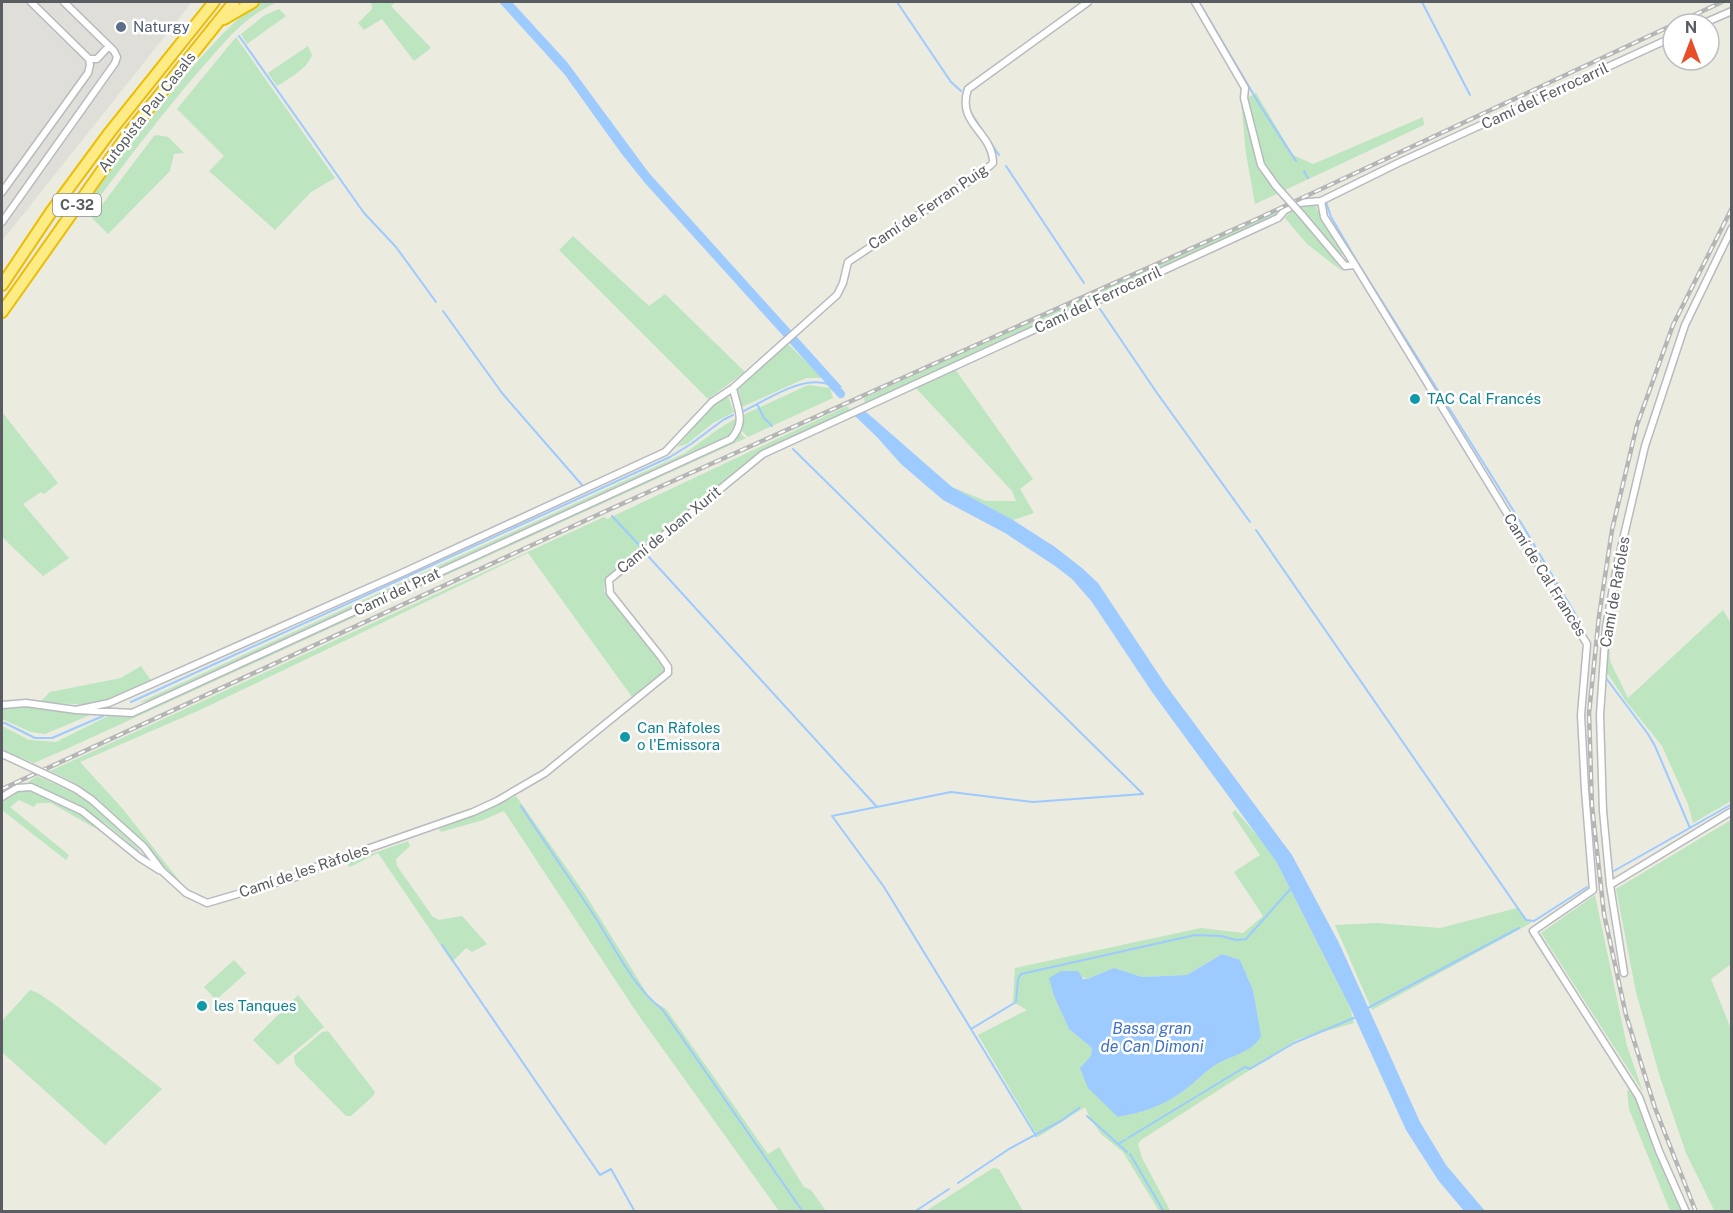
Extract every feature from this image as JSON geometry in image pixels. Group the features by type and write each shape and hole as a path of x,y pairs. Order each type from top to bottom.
{"highway":[{"name":"Autopista Pau Casals","path":"2,312 125,138 234,2"},
{"path":"216,24 253,2"},
{"name":"Autopista Pau Casals","path":"2,285 51,212 110,132 212,3"}],"street":[{"path":"2,192 88,73 90,65 88,59 31,2"},
{"path":"2,222 115,63 116,54 64,2"},
{"name":"Camí de Ferran Puig","path":"76,710 109,703 402,573 666,452 712,402 733,388 837,295 843,283 848,262 993,163 993,153 965,110 964,100 968,89 1088,2"},
{"name":"Camí de Cal Francès","path":"1195,2 1245,88 1244,98 1261,165 1332,253 1345,266 1355,265 1587,644 1581,715 1593,890 1533,932 1639,1097 1659,1151 1686,1212"},
{"name":"Camí del Ferrocarril","path":"874,403 1278,218 1298,203 1320,201 1661,43"},
{"path":"88,59 97,59 109,46"},
{"path":"1320,201 1324,217 1355,265"},
{"name":"Camí de Rafoles","path":"1624,973 1610,885 1603,811 1600,715 1605,627 1645,446 1685,325 1731,228"},
{"name":"Camí del Prat","path":"2,705 26,703 76,710 132,713 731,439 739,430 741,420 733,388"},
{"name":"Camí de Joan Xurit","path":"545,773 668,673 668,666 610,593 609,580 763,454 874,403"},
{"name":"Camí de les Ràfoles","path":"2,754 76,789 92,800 144,847 162,872 186,892 207,903 296,878 307,870 473,812 545,773"},
{"path":"2,797 17,788 31,787 82,811 140,858 162,872"},
{"path":"1610,885 1731,812"}],"shaded area":[{"path":"2,2 192,2 2,241"}],"green space":[{"path":"262,2 278,2 255,14 226,40 158,120 92,207 83,205 195,64 234,23"},
{"path":"371,2 396,2 391,6 431,48 414,61 382,19 364,30 358,23 372,9"},
{"path":"279,9 286,16 247,44 241,34 265,15"},
{"path":"236,37 335,178 311,192 275,230 209,171 224,156 177,109"},
{"path":"308,46 312,55 310,60 298,73 277,86 268,73"},
{"path":"1256,93 1293,155 1313,164 1423,117 1424,125 1255,204 1246,154 1241,101"},
{"path":"157,135 168,137 184,153 174,154 170,171 108,234 92,218"},
{"path":"1314,204 1342,255 1334,252 1297,207"},
{"path":"1292,209 1311,229 1343,272 1307,244 1285,218"},
{"path":"1279,210 1272,218 865,404 864,398"},
{"path":"573,236 649,306 665,294 745,372 708,399 559,250"},
{"path":"788,344 823,378 806,378 740,408 738,388"},
{"path":"955,369 1033,479 1020,489 1034,513 1013,520 952,487 986,501 1016,501 1012,491 915,387"},
{"path":"808,385 830,388 833,398 748,437 742,431 743,415"},
{"path":"728,396 734,412 713,423 687,444 677,447 713,405"},
{"path":"847,406 850,410 760,454 606,578 604,591 614,600 665,666 662,677 632,697 528,553 200,710 80,762 122,808 186,889 107,807 70,781 50,771 604,517 607,519"},
{"path":"2,412 58,483 44,494 41,492 23,504 69,558 43,576 2,537"},
{"path":"735,419 742,435 746,438 73,746 34,763 2,750 2,726 29,740 56,742 112,714 132,715 153,700 138,703 683,454"},
{"path":"1723,610 1732,625 1731,801 1693,823 1688,804 1662,746 1625,700 1606,671 1609,635 1610,661 1628,698"},
{"path":"141,666 152,682 108,701 87,705 40,702 50,692 121,678"},
{"path":"23,705 95,713 45,734 31,732 2,719 2,707"},
{"path":"37,776 71,791 93,805 139,851 105,823 28,782"},
{"path":"24,789 64,804 101,828 93,827 51,803 37,803 34,807 19,800 10,807 69,855 66,860 2,810 2,801"},
{"path":"516,796 585,894 651,1000 666,1009 768,1154 779,1147 804,1187 811,1190 826,1211 779,1211 637,1013 504,811 483,820 441,832 439,829"},
{"path":"1235,810 1269,849 1276,861 1350,1007 1354,1023 1298,1039 1141,1140 1138,1144 1142,1158 1171,1212 1159,1211 1123,1152 1101,1134 1085,1107 1038,1137 978,1035 1027,1010 1013,1002 1015,968 1201,928 1243,933 1263,916 1234,872 1260,855 1232,813","holes":["1222,954 1240,960 1253,990 1260,1036 1256,1042 1246,1051 1210,1068 1170,1100 1118,1117 1091,1056 1092,1048 1069,1029 1054,996 1082,977 1087,979 1114,968 1142,977 1187,975"]},
{"path":"1731,820 1731,964 1711,979 1731,1029 1732,1211 1715,1212 1686,1153 1659,1074 1636,992 1616,889"},
{"path":"408,841 410,846 396,859 397,866 433,917 439,920 462,916 487,944 472,952 466,948 452,962 378,853 350,867 346,863"},
{"path":"1595,895 1627,1046 1643,1092 1541,933"},
{"path":"1517,908 1531,923 1372,1010 1335,925 1377,923 1440,928"},
{"path":"234,960 246,973 216,1000 204,987"},
{"path":"30,990 57,1006 162,1089 105,1145 2,1052 2,1021"},
{"path":"298,995 324,1027 278,1065 253,1040"},
{"path":"328,1031 375,1092 351,1116 346,1116 295,1064 294,1056 322,1032"},
{"path":"1627,1090 1631,1091 1640,1106 1689,1211 1670,1211 1629,1109"},
{"path":"993,1168 999,1169 1023,1211 926,1211"}],"water":[{"path":"499,2 512,2 567,62 649,173 842,387 833,391 645,183 565,75"},
{"path":"865,411 952,487 1013,520 1055,547 1098,583 1165,684 1292,855 1339,943 1420,1122 1446,1165 1485,1211 1464,1211 1438,1180 1406,1130 1350,1007 1276,861 1152,692 1092,602 1072,579 1055,566 1005,533 943,500 901,464 854,415"},
{"name":"Bassa gran de Can Dimoni","path":"1222,954 1240,960 1253,990 1261,1036 1252,1047 1220,1062 1170,1100 1118,1117 1088,1088 1080,1068 1091,1056 1092,1048 1069,1029 1054,996 1049,978 1061,971 1078,971 1083,979 1087,979 1114,968 1142,977 1187,975"}],"waterway":[{"path":"897,2 951,82 961,91"},
{"path":"1199,2 1296,161"},
{"path":"1422,2 1470,95"},
{"path":"239,36 364,213 396,247 436,302"},
{"path":"969,110 999,155"},
{"path":"1006,166 1084,283"},
{"path":"1304,171 1308,178"},
{"path":"1326,202 1331,217 1358,263 1523,526 1580,622"},
{"path":"1100,309 1250,522"},
{"path":"443,311 502,393 582,485"},
{"path":"744,411 796,386 818,382 828,384"},
{"path":"831,383 841,394"},
{"path":"757,404 764,418 772,426"},
{"path":"131,702 670,457 733,415"},
{"path":"793,449 1143,794 1033,802 951,792 832,816 884,887 971,1029 1016,1002 1018,979 1021,974 1195,935 1246,939 1293,886"},
{"path":"612,516 640,546"},
{"path":"1256,530 1526,920 1534,921 1587,887"},
{"path":"648,556 877,807"},
{"path":"1606,678 1655,746 1690,828"},
{"path":"2,723 35,738 52,738 103,716"},
{"path":"1612,872 1732,804"},
{"path":"521,806 633,978 662,1009 803,1212"},
{"path":"1366,1009 1519,928"},
{"path":"442,945 600,1175 611,1169 635,1212"},
{"path":"1128,1138 1245,1067 1250,1069 1294,1043 1356,1017"},
{"path":"971,1029 1036,1136"},
{"path":"958,1183 1009,1149 1061,1121 1079,1108"},
{"path":"1087,1116 1127,1152"},
{"path":"1118,1144 1125,1140"},
{"path":"1130,1154 1164,1212"},
{"path":"914,1212 949,1189"}],"railway":[{"path":"2,789 606,511 1259,218 1722,2"},
{"path":"1696,1212 1655,1108 1626,1015 1604,914 1592,806 1589,713 1599,616 1612,530 1637,425 1673,325 1732,208"}],"place":[{"name":"Naturgy","path":"121,27"},
{"name":"TAC Cal Francés","path":"1415,399"},
{"name":"Can Ràfoles o l'Emissora","path":"625,737"},
{"name":"les Tanques","path":"202,1006"}]}
